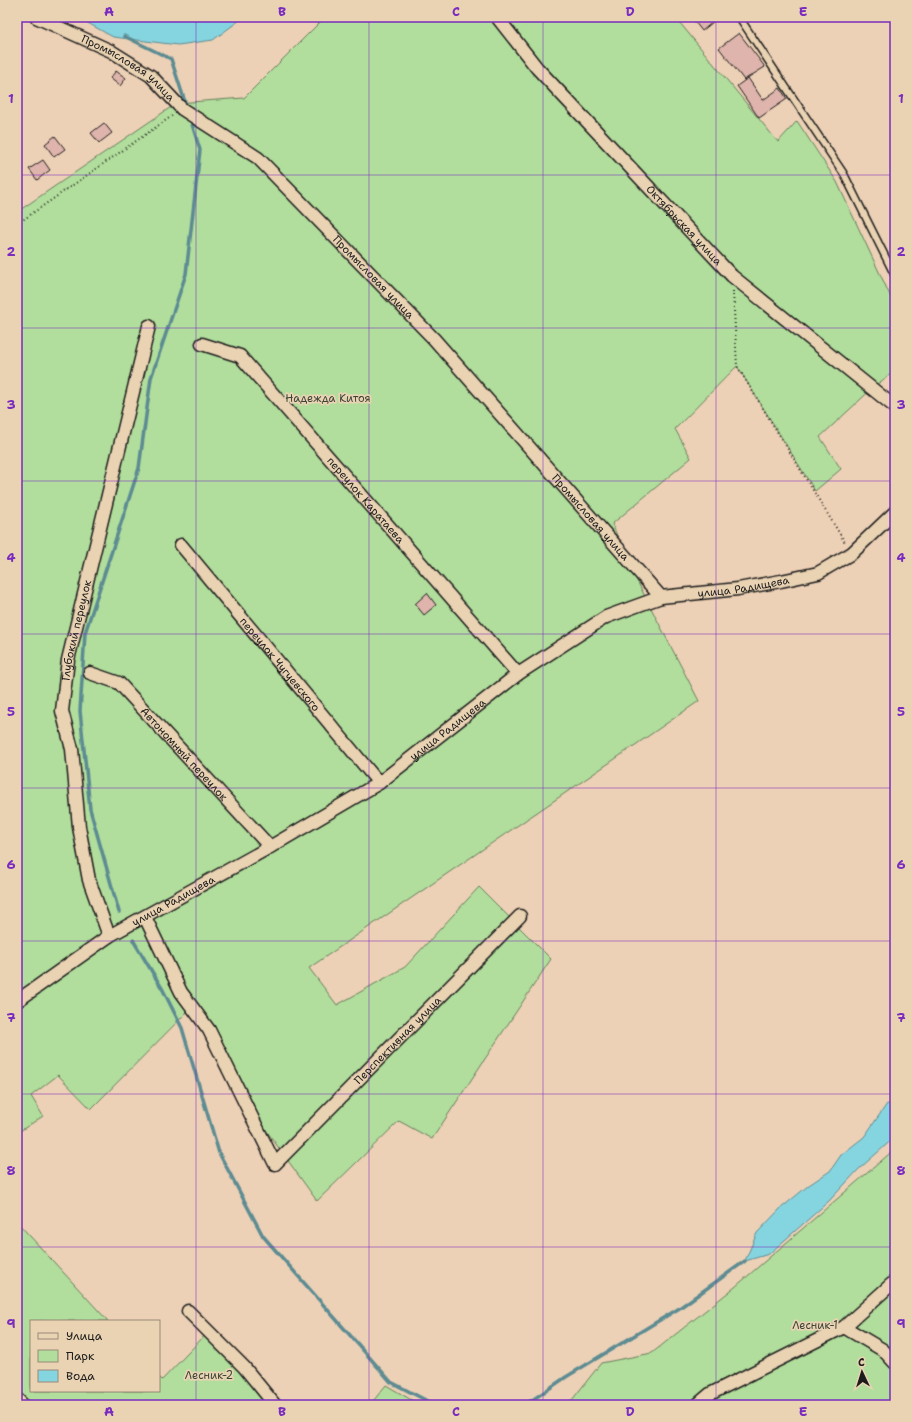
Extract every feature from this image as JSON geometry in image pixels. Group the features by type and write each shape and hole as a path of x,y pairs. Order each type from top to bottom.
{"street":[{"name":"Промысловая улица","path":"36,17 111,51 151,76 182,109 258,158 434,339 661,597"},
{"name":"Октябрьская улица","path":"497,17 537,68 732,276 895,407"},
{"name":"Глубокий переулок","path":"109,936 89,880 79,827 72,749 62,711 68,660 149,326"},
{"name":"переулок Каратаева","path":"202,344 240,356 518,674"},
{"name":"улица Радищева","path":"17,1001 109,936 270,847 380,783 518,674 606,617 661,597 738,589 818,573 852,553 895,512"},
{"name":"переулок Чугуевского","path":"181,545 380,783"},
{"name":"Автономный переулок","path":"90,673 120,683 270,847"},
{"name":"Перспективная улица","path":"145,917 181,992 209,1030 275,1164 520,916"},
{"path":"697,1405 710,1394 844,1327 895,1281"},
{"path":"188,1311 244,1367 275,1405"},
{"path":"844,1327 883,1350 895,1363"},
{"path":"17,1399 23,1405"}],"lane":[{"path":"739,17 844,174 895,276"}],"path":[{"path":"17,224 182,109"},
{"path":"732,276 737,366 852,553"}],"green space":[{"name":"Надежда Китоя","path":"325,17 675,17 778,142 797,121 837,182 895,306 895,371 876,385 820,437 841,469 815,491 737,366 675,429 691,458 612,524 636,579 699,701 309,968 337,1005 405,967 479,887 551,959 432,1139 399,1121 317,1201 245,1101 197,1002 91,1109 58,1075 31,1096 43,1116 17,1133 17,212 177,103 244,98"},
{"name":"Лесник-1","path":"895,1149 895,1405 561,1405 572,1400 601,1363 652,1353 735,1287"},
{"name":"Лесник-2","path":"17,1222 107,1320 30,1320 30,1392 160,1392 160,1378 162,1380 210,1330 278,1405 17,1405"},
{"path":"386,1385 420,1405 370,1405"}],"water":[{"path":"77,17 244,17 213,40 178,45 113,37"},
{"path":"887,1104 895,1105 895,1137 859,1169 829,1201 769,1254 745,1261 757,1233 780,1209 809,1185 830,1171 841,1155 864,1137"}],"building":[{"path":"691,17 719,17 702,31"},
{"path":"739,33 765,67 744,80 719,48"},
{"path":"116,71 126,78 120,86 110,78"},
{"path":"748,78 763,100 780,88 787,99 759,118 737,86"},
{"path":"104,123 112,133 99,143 91,133"},
{"path":"55,136 65,149 54,157 45,144"},
{"path":"43,160 50,170 37,180 29,169"},
{"path":"427,593 436,605 424,615 415,604"}],"waterway":[{"path":"124,36 171,59 187,108"},
{"path":"119,912 90,809 80,711 85,633 139,468 151,378 186,274 200,150 190,118"},
{"path":"133,940 163,990 182,1028 219,1153 263,1236 391,1382 435,1405"},
{"path":"525,1405 566,1377 678,1309 745,1261"}]}
